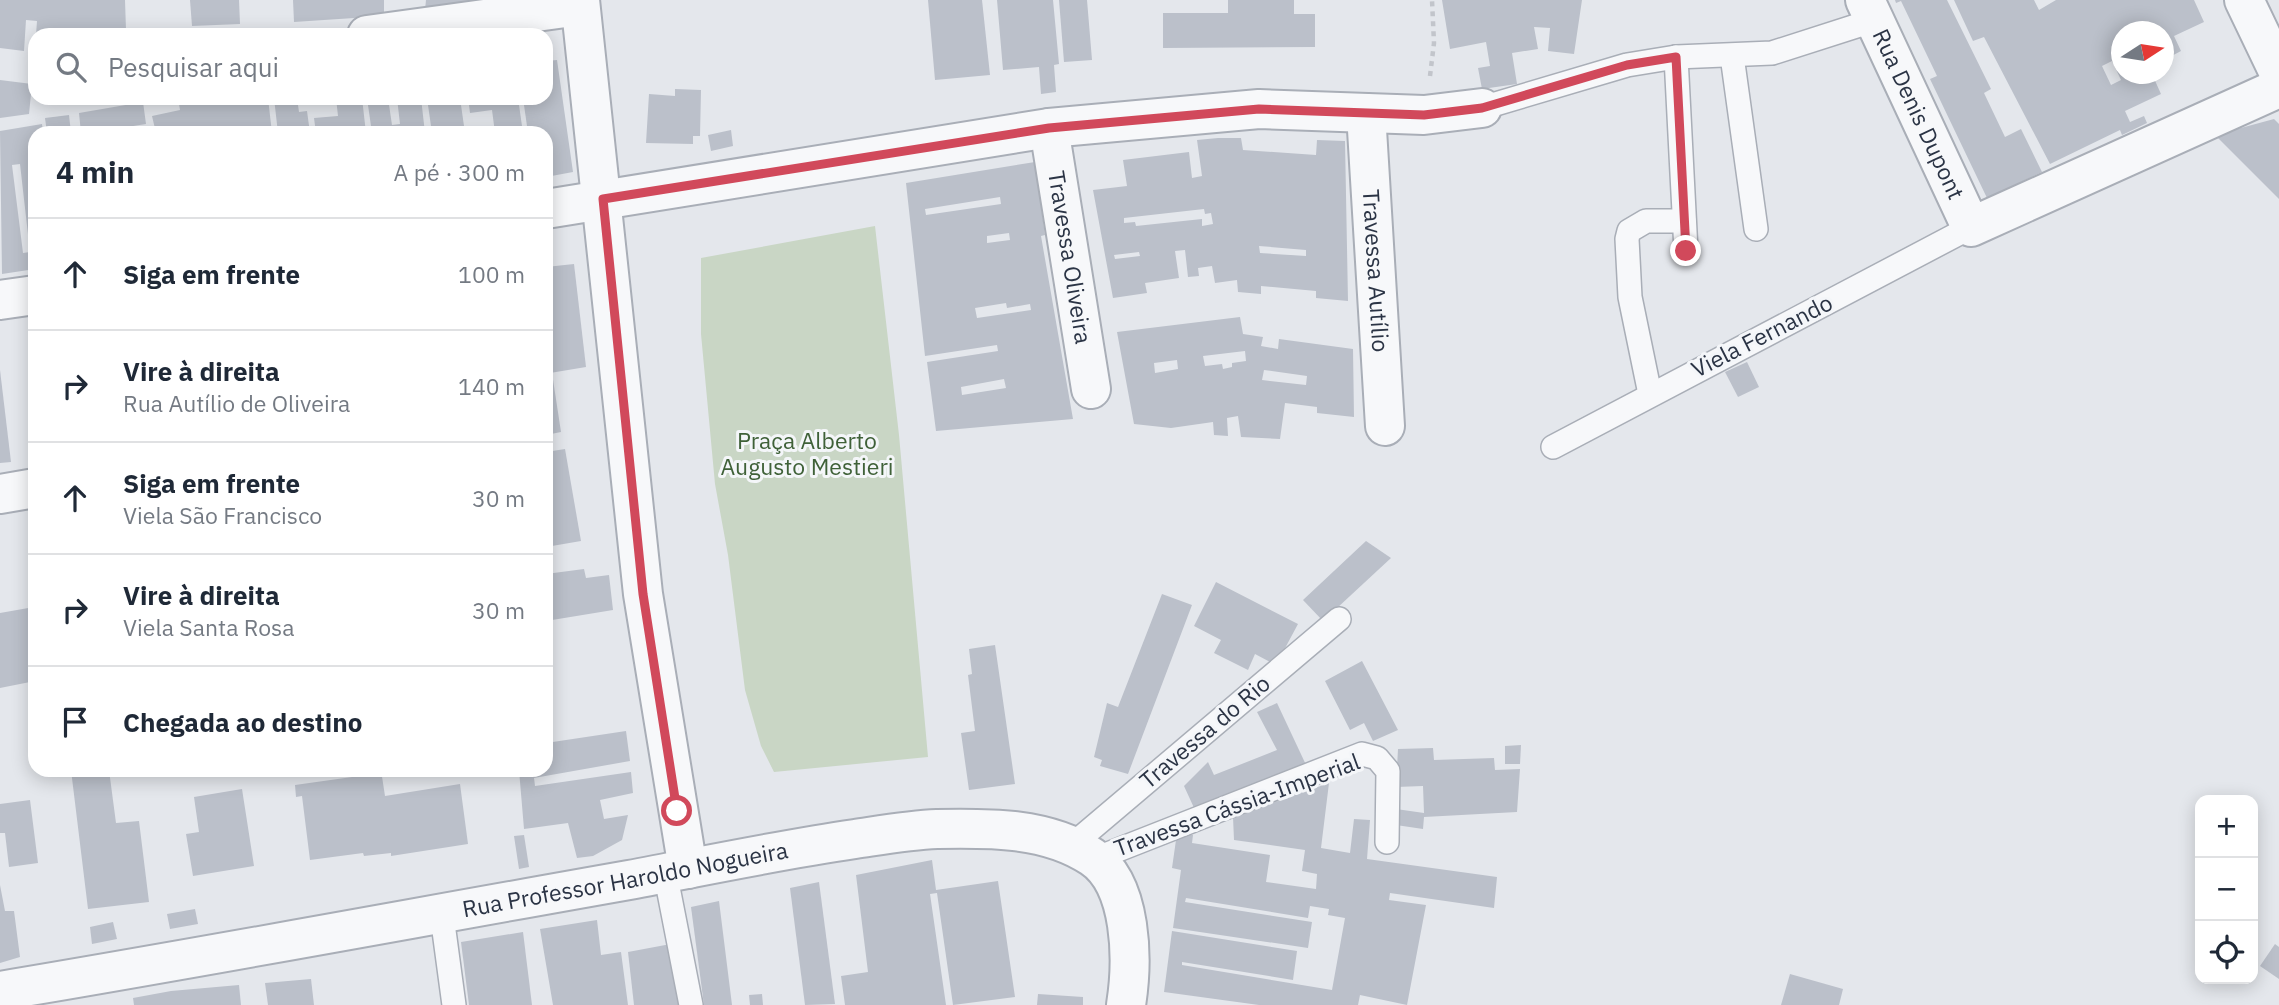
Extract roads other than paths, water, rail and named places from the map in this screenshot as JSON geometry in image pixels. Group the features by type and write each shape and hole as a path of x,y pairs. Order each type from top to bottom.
{"street":[{"path":"2244,0 2279,73"},
{"path":"414,28 580,3 643,594 676,871"},
{"name":"Rua Denis Dupont","path":"1870,10 1971,227"},
{"path":"1971,227 2279,88"},
{"path":"553,208 1049,128 1259,109 1424,115 1482,108"},
{"name":"Travessa Autílio","path":"1366,113 1385,426"},
{"name":"Travessa Oliveira","path":"1049,128 1091,389"},
{"path":"0,300 28,296"},
{"path":"0,494 28,489"},
{"name":"Rua Professor Haroldo Nogueira","path":"0,991 39,995 809,845 933,829 1024,831 1083,852"},
{"path":"1083,852 1117,884 1127,920 1136,1003"}],"lane":[{"path":"1482,108 1627,65 1676,57 1772,53 1870,10"},
{"path":"1732,56 1756,229"},
{"path":"1676,57 1686,251"},
{"path":"1650,394 1630,297 1627,239 1629,231 1646,221 1684,221"},
{"name":"Viela Fernando","path":"1553,447 1971,227"},
{"name":"Travessa do Rio","path":"1083,852 1339,618"},
{"name":"Travessa Cássia-Imperial","path":"1083,852 1363,754 1377,758 1388,771 1387,842"},
{"path":"676,871 691,1005"},
{"path":"442,916 454,1005"}],"park label":[{"name":"Praça Alberto Augusto Mestieri","path":"807,454"}]}
